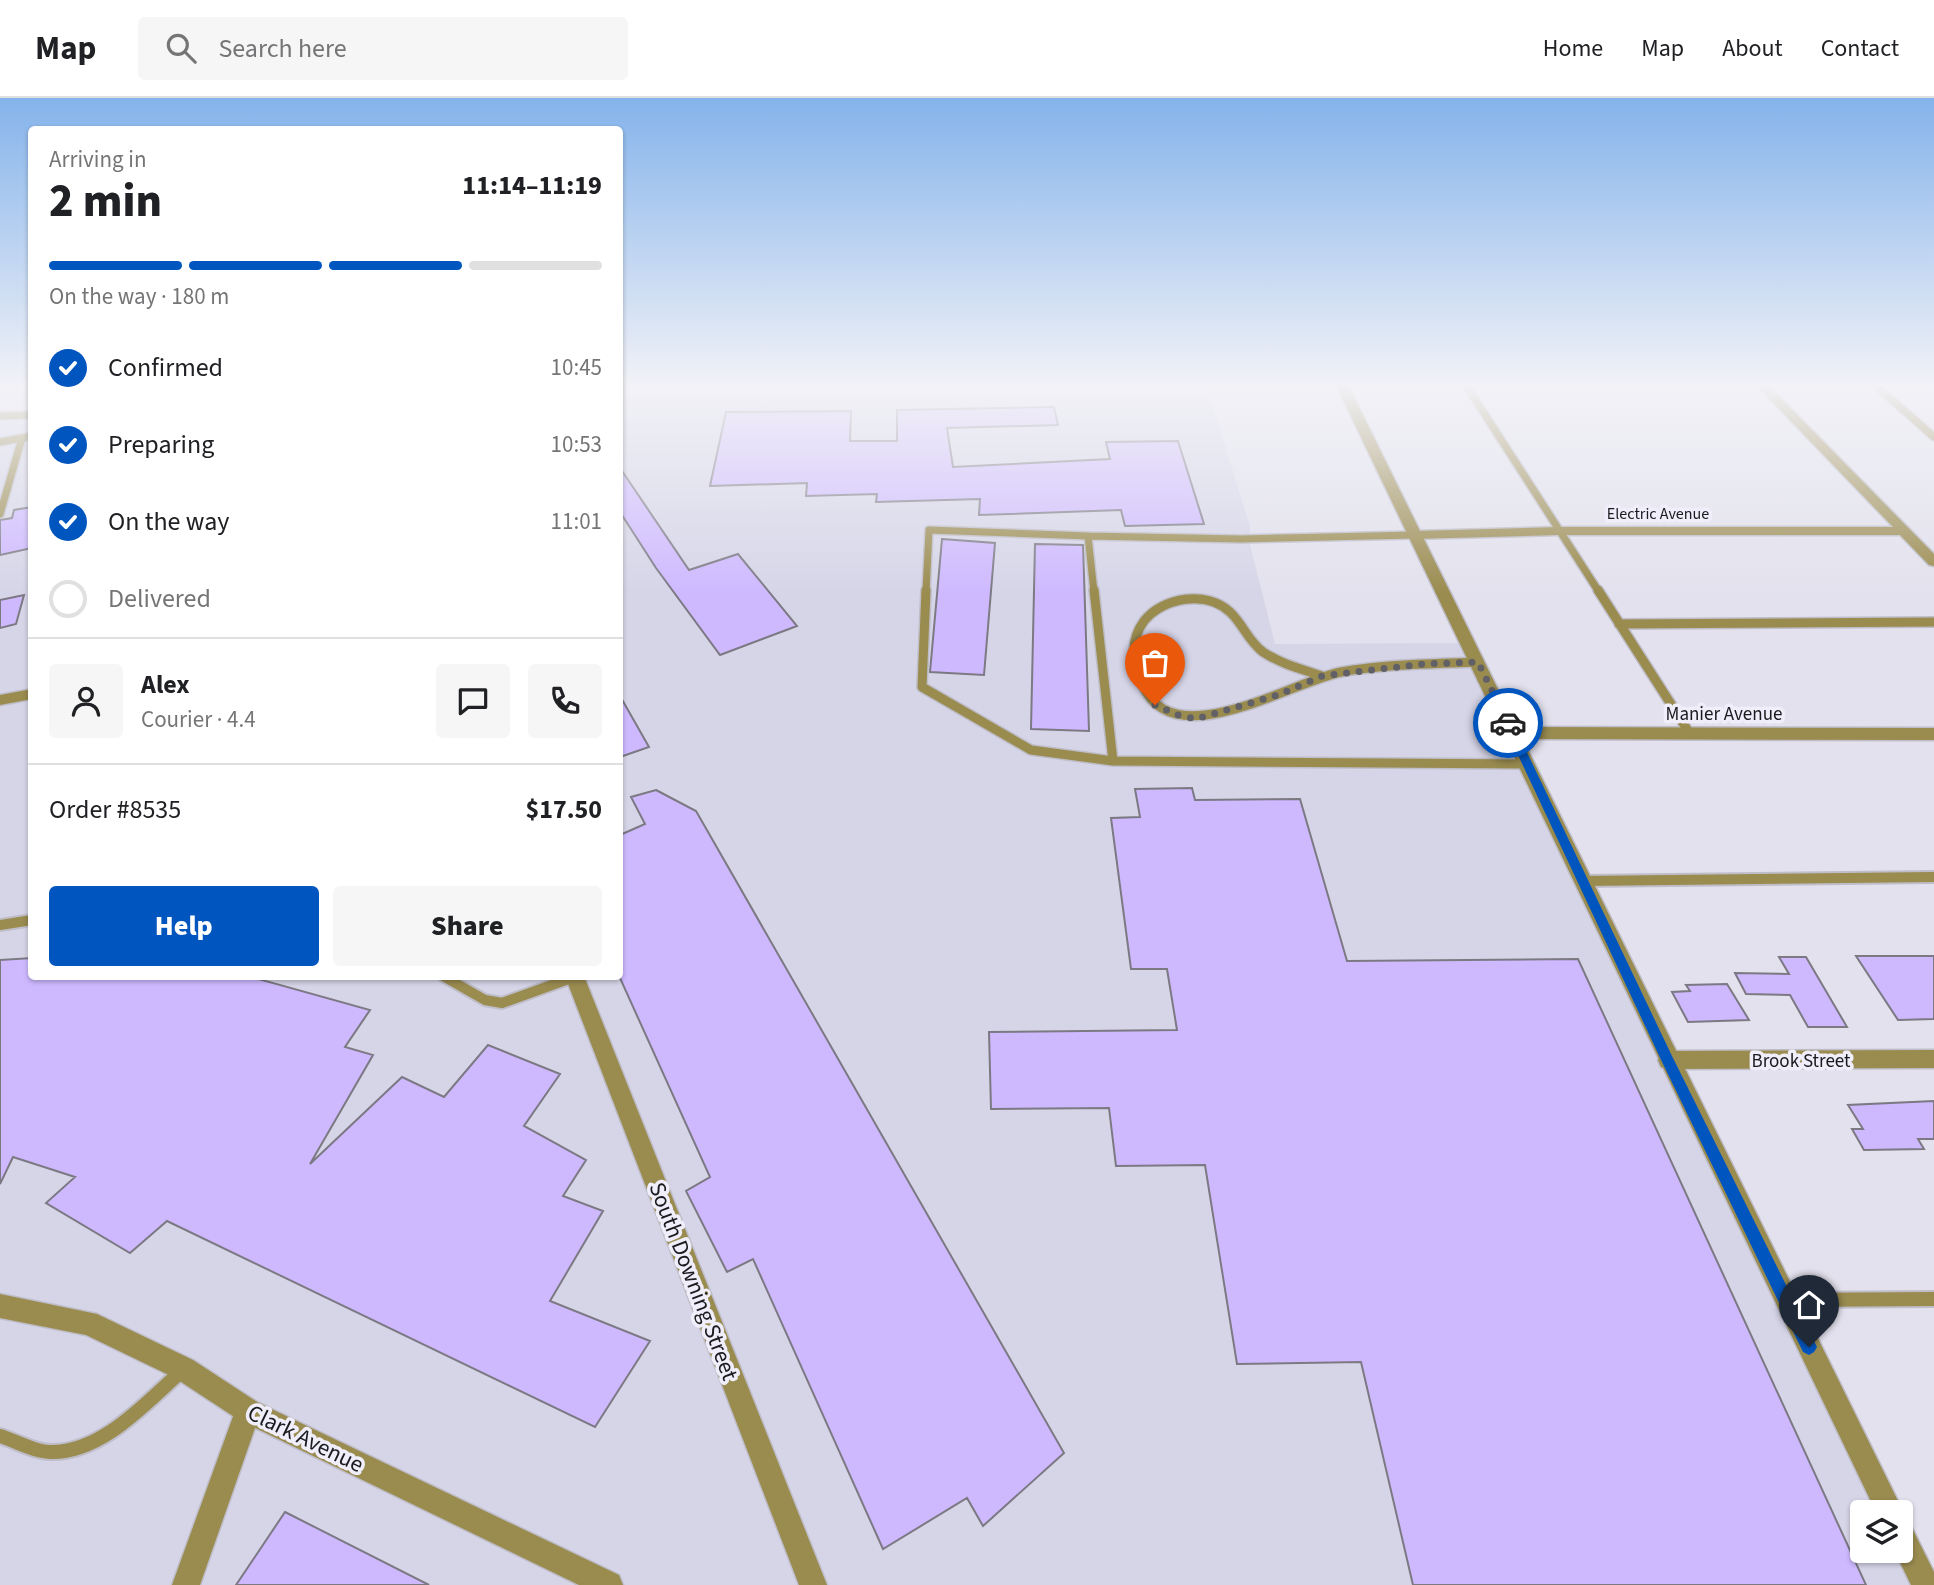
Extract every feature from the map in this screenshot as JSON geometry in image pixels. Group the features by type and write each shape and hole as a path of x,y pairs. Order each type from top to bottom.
{"street":[{"path":"1375,454 1884,1500"},
{"path":"1829,454 1934,562"},
{"name":"Electric Avenue","path":"1414,535 1558,531 1902,531"},
{"path":"0,700 28,695"},
{"name":"Manier Avenue","path":"1513,733 1934,734"},
{"name":"South Downing Street","path":"575,980 813,1585"},
{"name":"Brook Street","path":"1668,1060 1934,1059"},
{"name":"Clark Avenue","path":"0,1306 88,1323 184,1369 248,1411 609,1585"},
{"path":"186,1585 248,1411"},
{"path":"1913,1560 1926,1585"}],"lane":[{"path":"0,514 18,454"},
{"path":"1510,454 1690,734"},
{"path":"1414,535 1241,539 929,530 922,687 1031,750 1113,761 1528,764"},
{"path":"1088,536 1113,761"},
{"path":"1322,676 1282,662 1254,645 1228,609 1213,601 1190,598 1170,603 1150,612 1133,635 1133,654 1146,695 1155,705 1196,719 1278,695 1322,676 1423,664 1478,662"},
{"path":"1619,624 1934,622"},
{"path":"1583,881 1934,877"},
{"path":"0,925 28,921"},
{"path":"450,980 485,1000 502,1003 566,980"},
{"path":"1785,1300 1934,1299"},
{"path":"0,1436 50,1452 73,1449 98,1441 184,1369"}],"shaded area":[{"path":"0,454 28,454 28,980 623,980 623,454 1228,454 1250,526 1250,545 1275,644 1468,643 1884,1500 1850,1500 1850,1563 1910,1563 1926,1585 0,1585"}],"building":[{"path":"717,454 951,454 953,467 1110,459 1109,454 1182,454 1204,524 1125,526 1121,510 979,515 980,499 876,502 877,494 806,496 807,483 710,486"},
{"path":"623,472 689,570 738,554 797,626 720,655 656,568 623,517"},
{"path":"28,508 28,549 0,555 0,520 12,518 14,510"},
{"path":"942,539 995,543 984,675 930,672"},
{"path":"1035,544 1083,545 1089,731 1031,729"},
{"path":"24,595 16,624 0,628 0,600"},
{"path":"623,701 649,747 623,756"},
{"path":"1192,788 1195,800 1300,799 1347,961 1578,959 1850,1550 1850,1563 1856,1563 1866,1585 1413,1585 1361,1362 1237,1364 1205,1165 1116,1166 1109,1108 991,1109 989,1032 1177,1030 1167,969 1131,969 1111,818 1140,817 1135,789"},
{"path":"656,790 696,811 1064,1453 983,1526 967,1498 883,1549 753,1259 727,1272 686,1191 710,1177 621,980 623,834 645,824 631,797"},
{"path":"1856,956 1934,956 1934,1019 1898,1020"},
{"path":"1779,957 1806,957 1847,1027 1808,1027 1790,995 1746,994 1735,973 1789,974"},
{"path":"28,958 28,980 262,980 370,1010 345,1047 373,1055 310,1164 402,1077 444,1097 488,1045 560,1074 524,1126 586,1160 563,1196 603,1211 550,1301 650,1341 595,1427 167,1221 130,1253 46,1203 75,1177 13,1157 0,1184 0,960"},
{"path":"1727,984 1749,1020 1688,1022 1672,992 1690,991 1686,985"},
{"path":"1934,1101 1934,1139 1918,1139 1924,1149 1864,1150 1852,1129 1863,1129 1848,1105"},
{"path":"285,1512 429,1585 236,1585"}],"way so far":[{"path":"1155,705 1196,719 1278,695 1322,676 1423,664 1478,662 1508,723"}],"route":[{"path":"1508,723 1668,1060 1809,1347"}]}
